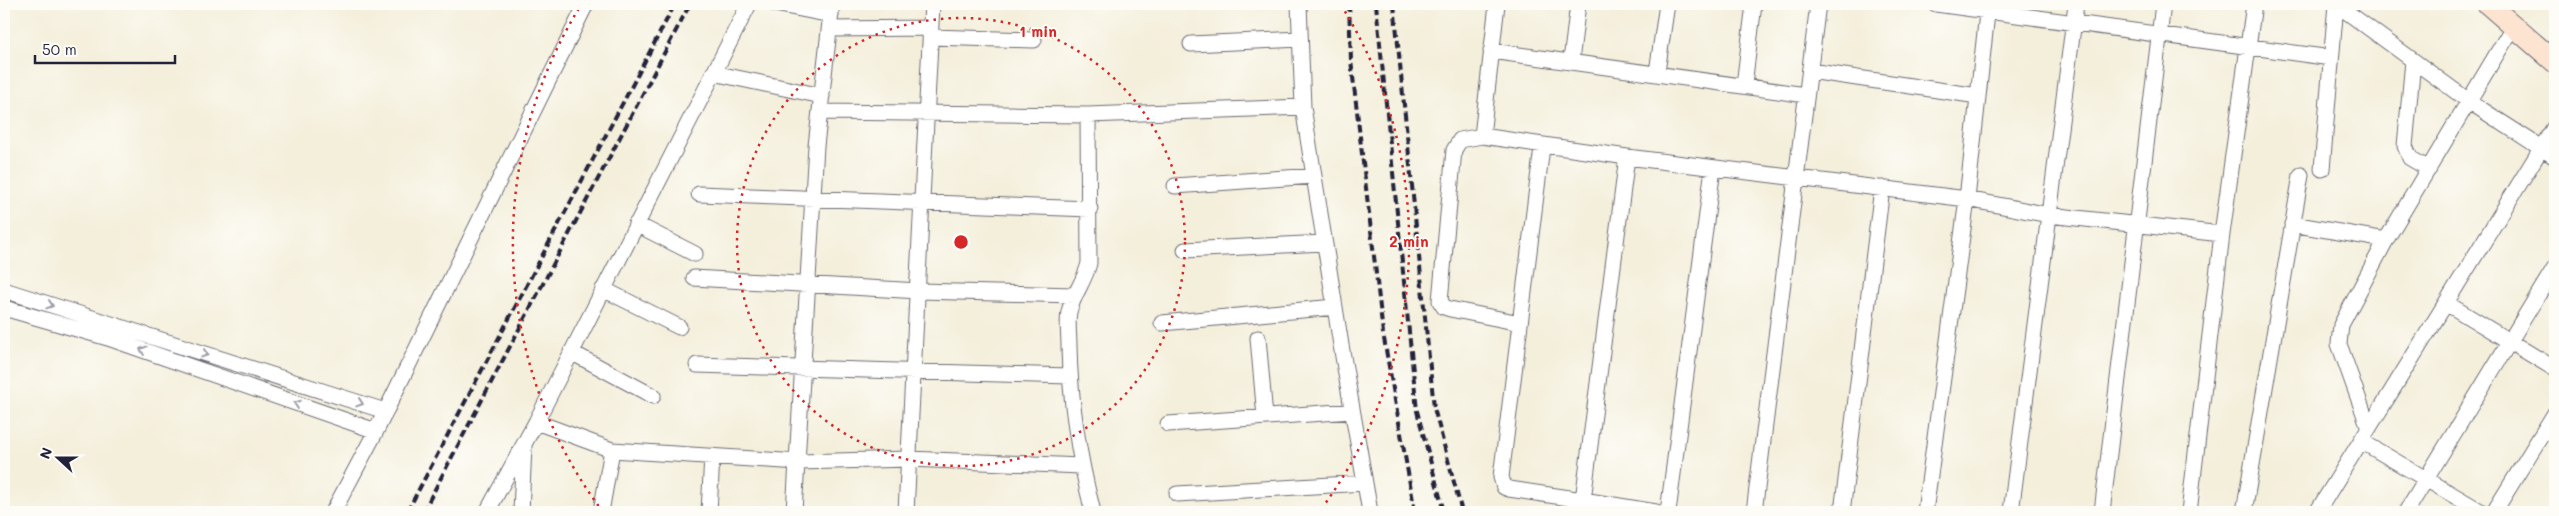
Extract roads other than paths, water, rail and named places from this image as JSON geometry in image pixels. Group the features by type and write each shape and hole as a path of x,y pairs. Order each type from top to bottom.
{"main road":[{"path":"2488,4 2555,62"}],"street":[{"path":"333,512 376,431 586,4"},
{"path":"487,512 536,422 749,4"},
{"path":"775,4 930,33 1034,40"},
{"path":"906,512 932,4"},
{"path":"1299,4 1303,107 1334,307 1370,512"},
{"path":"1482,136 1497,4"},
{"path":"1571,61 1578,4"},
{"path":"1657,72 1667,4"},
{"path":"1744,85 1754,4"},
{"path":"1754,512 1818,4"},
{"path":"1936,4 1988,7 2074,23 2331,58"},
{"path":"2011,512 2076,4"},
{"path":"2102,512 2162,4"},
{"path":"2189,512 2222,234 2254,4"},
{"path":"2322,169 2336,4"},
{"path":"2336,4 2470,102 2555,157"},
{"path":"1925,512 1967,199 1988,7"},
{"path":"794,512 799,462 813,199 820,112 831,16"},
{"path":"2482,512 2426,479 2365,435 2339,344 2339,334 2345,317 2386,240 2470,102 2514,25"},
{"path":"1191,44 1300,38"},
{"path":"1491,51 1657,72 1806,95"},
{"path":"2413,60 2405,146 2410,158 2429,169"},
{"path":"1810,71 1978,96"},
{"path":"713,73 822,96"},
{"path":"820,112 1088,115 1303,107"},
{"path":"1088,115 1089,262 1084,280 1074,295 1068,314 1069,376 1081,466 1093,512"},
{"path":"2317,512 2555,126"},
{"path":"1520,323 1450,309 1444,307 1440,301 1454,150 1460,140 1482,136 1542,146 1967,199 2049,215 2222,234"},
{"path":"1542,146 1502,483 1504,487 1515,491 1656,512"},
{"path":"1582,500 1627,157"},
{"path":"1668,512 1713,168"},
{"path":"2244,512 2301,175"},
{"path":"1175,186 1314,176"},
{"path":"1842,512 1882,188"},
{"path":"699,194 1090,209"},
{"path":"636,224 695,254"},
{"path":"2292,224 2386,240"},
{"path":"1185,250 1324,242"},
{"path":"2406,512 2555,267"},
{"path":"694,278 918,291 1074,295"},
{"path":"603,289 679,327"},
{"path":"4,290 385,411"},
{"path":"2446,303 2555,369"},
{"path":"1162,323 1334,307"},
{"path":"4,308 108,338 376,431"},
{"path":"1258,338 1265,417"},
{"path":"571,352 653,396"},
{"path":"697,365 1069,376"},
{"path":"1168,424 1352,411"},
{"path":"2494,512 2555,413"},
{"path":"536,422 612,450 799,462 909,459 1081,466"},
{"path":"521,512 524,443"},
{"path":"601,512 612,450"},
{"path":"709,512 712,456"},
{"path":"1176,494 1365,483"}],"railway":[{"path":"407,512 675,4"},
{"path":"423,512 690,4"},
{"path":"1349,4 1351,60 1383,333 1415,512"},
{"path":"1376,4 1417,411 1444,512"},
{"path":"1394,4 1434,408 1462,512"}]}
